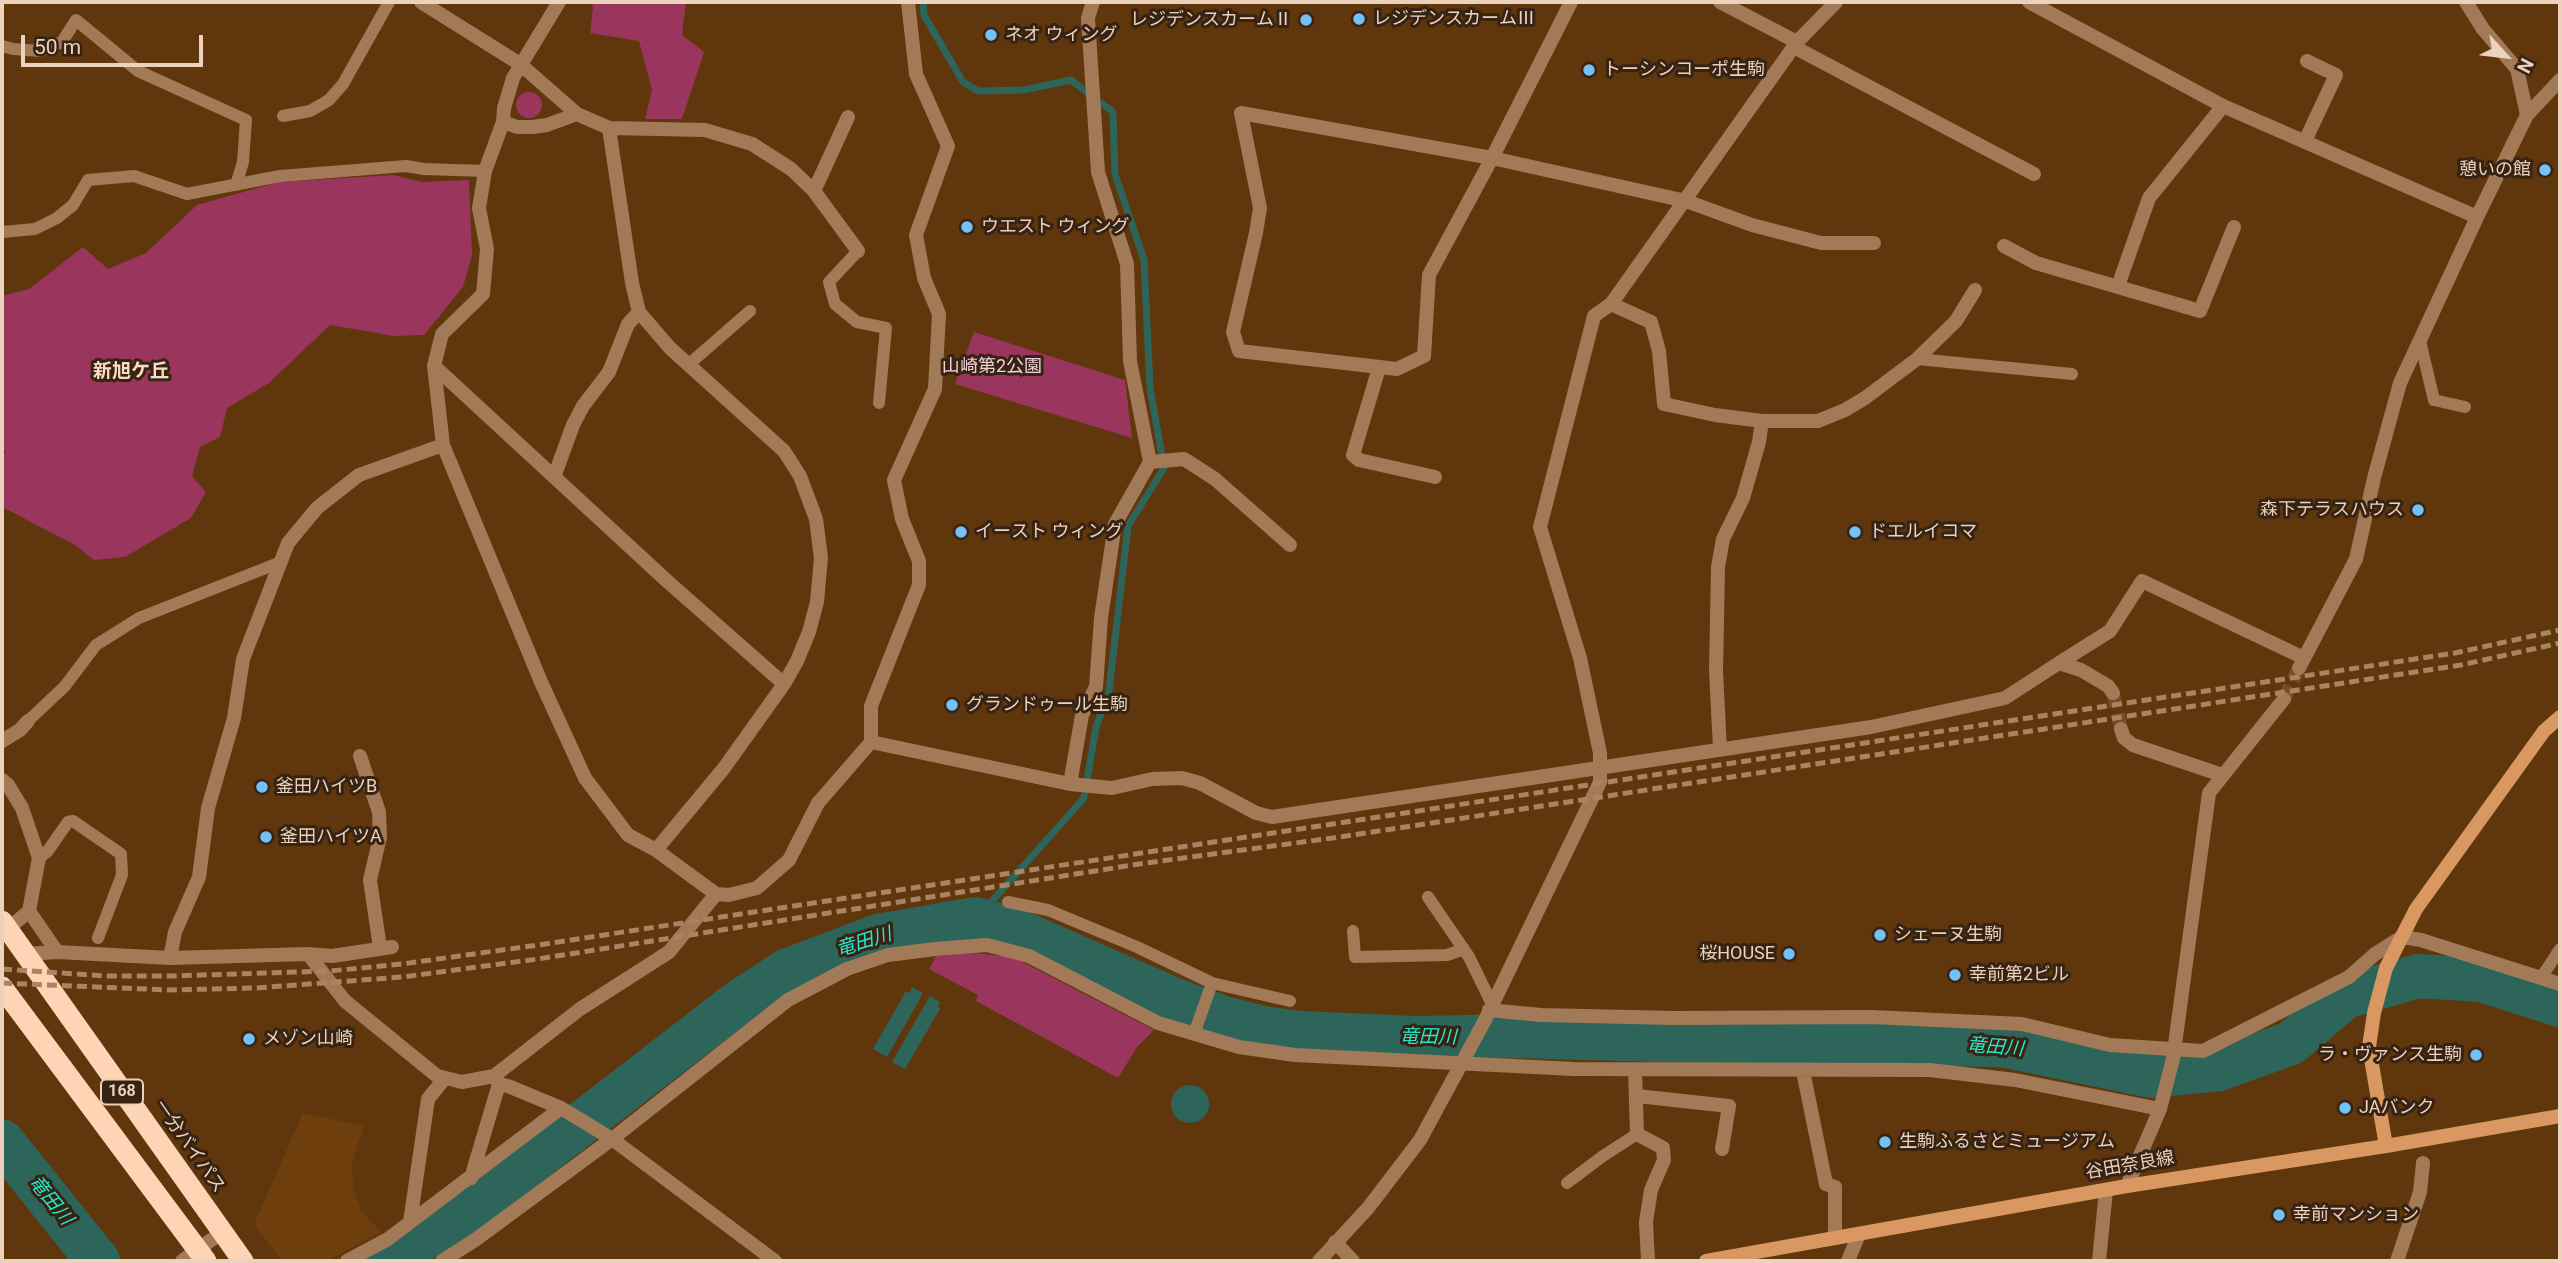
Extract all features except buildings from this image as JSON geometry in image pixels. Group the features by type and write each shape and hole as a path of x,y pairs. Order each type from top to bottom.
{"highway":[{"name":"一分バイパス","path":"5,925 243,1261"},
{"name":"168","path":"2,986 195,1257"}],"main road":[{"path":"2386,1146 2369,1047 2374,1013 2386,968 2416,909 2544,731 2560,717"},
{"name":"谷田奈良線","path":"1706,1261 2127,1185 2386,1146 2560,1115"}],"street":[{"path":"421,2 520,64 577,114 609,128 705,130 752,144 791,169 814,191 858,251"},
{"path":"559,2 520,64 485,171 480,208 487,249 483,294 442,334 434,366 443,446 541,682 586,778 628,835 656,850 716,894 729,895 757,888 789,860 818,803 870,742 871,706 919,585 919,561 902,519 894,480 936,389 939,314 924,278 916,235 948,146 916,74 908,2"},
{"path":"1070,784 1082,715 1096,687 1101,618 1115,524 1150,462 1130,361 1127,264 1098,172 1088,18 1093,2"},
{"path":"1571,2 1492,158 1429,275 1424,356 1397,369 1239,351 1233,332 1260,208 1241,113 1492,158 1686,201 1752,225 1821,243 1874,243"},
{"path":"1720,2 2034,174"},
{"path":"1319,1261 1368,1208 1420,1140 1465,1060 1600,782 1600,753 1580,658 1541,527 1594,316 1611,304 1796,45 1836,2"},
{"path":"2029,2 2223,106 2477,217"},
{"path":"2466,2 2483,29 2517,69 2527,114"},
{"path":"2305,141 2336,75 2307,61"},
{"path":"870,742 1070,784 1112,788 1152,779 1182,778 1200,783 1256,813 1272,817 1871,727 2005,698 2110,631 2142,581 2302,663 2356,559 2374,478 2400,383 2527,114 2560,80"},
{"path":"2118,286 2149,198 2223,106"},
{"path":"503,122 517,127 533,127 577,114"},
{"path":"814,191 848,117"},
{"path":"609,128 632,283 639,312 670,348 784,451 800,475 816,519 821,558 817,602 809,632 784,684 724,768 656,850"},
{"path":"2004,246 2036,263 2200,311 2234,227"},
{"path":"1611,304 1651,322 1659,351 1664,404 1715,415 1762,421 1818,421 1865,398 1917,359 1956,321 1975,290"},
{"path":"554,477 573,425 583,406 609,372 628,324 639,312"},
{"path":"434,366 784,684"},
{"path":"1379,368 1353,455 1359,460 1435,477"},
{"path":"1720,749 1717,671 1718,568 1723,539 1743,498 1759,442 1762,421"},
{"path":"170,958 175,932 199,877 208,808 234,718 243,659 288,543 317,508 359,475 443,446"},
{"path":"1150,462 1184,459 1215,479 1290,545"},
{"path":"2059,663 2081,670 2108,686 2113,693"},
{"path":"2127,1185 2161,1104 2174,1055 2209,793 2284,699"},
{"path":"2,741 20,730 28,721"},
{"path":"2121,729 2124,738 2133,746 2222,775"},
{"path":"25,954 57,952 170,958 309,954 332,956 386,948 370,880 380,837 379,812 360,756"},
{"path":"2,780 22,808 39,858 29,911 57,952"},
{"path":"471,1178 496,1080 580,1009 670,952 716,894"},
{"path":"5,925 29,911"},
{"path":"1488,1012 1674,1018 1872,1017 2022,1024 2110,1045 2174,1055 2203,1051 2272,1018 2349,977 2375,954 2402,937 2421,940 2560,984"},
{"path":"442,1261 475,1240 612,1139 788,1000 847,969 888,955 987,945 1029,956 1158,1023 1239,1047 1295,1055 1465,1060 1574,1069 1942,1072 2015,1080 2161,1104"},
{"path":"309,954 345,1001 437,1076 463,1082 496,1080 561,1108 612,1139 775,1261"},
{"path":"1635,1069 1637,1134 1663,1148 1664,1160 1651,1190 1646,1223 1648,1261"},
{"path":"1803,1071 1826,1184 1835,1187 1835,1238"},
{"path":"410,1222 428,1099 444,1078"},
{"path":"1637,1096 1729,1106 1721,1149"},
{"path":"347,1261 388,1239 561,1108"},
{"path":"2398,1261 2420,1192 2423,1163"},
{"path":"2099,1261 2106,1190"},
{"path":"195,1257 221,1233"},
{"path":"1848,1261 1859,1234"},
{"path":"1335,1242 1353,1261"}],"lane":[{"path":"284,116 310,111 329,100 343,84 389,2"},
{"path":"2,46 40,51 62,42 76,20 138,71 246,120 243,162 236,185"},
{"path":"2,232 35,229 57,218 73,205 88,180 134,176 187,194 280,176 406,166 485,171"},
{"path":"858,251 829,282 835,304 857,322 886,328 879,403"},
{"path":"688,365 750,311"},
{"path":"2420,341 2434,400 2465,407"},
{"path":"1917,359 2072,374"},
{"path":"28,721 65,686 96,645 139,618 281,562"},
{"path":"39,858 47,852 68,822 73,821 121,854 122,874 98,938"},
{"path":"1428,897 1464,949 1488,1012"},
{"path":"1008,902 1048,910 1137,947 1212,983 1290,1000"},
{"path":"1353,931 1355,957 1447,955 1464,949"},
{"path":"2542,978 2560,948"},
{"path":"1194,1034 1212,983"},
{"path":"1567,1183 1637,1134"}],"shaded area":[{"path":"303,1113 364,1126 352,1162 353,1187 361,1211 381,1232 327,1261 282,1261 254,1224"}],"green space":[{"path":"591,2 686,2 682,35 704,52 682,119 645,119 652,90 639,41 590,33 593,7"},
{"path":"529,92 539,95 542,105 539,115 529,118 519,115 516,105 519,95"},
{"path":"393,175 422,182 469,180 472,255 463,287 424,335 394,336 330,325 269,383 227,408 220,437 200,447 192,476 206,492 191,518 125,557 94,560 75,545 4,508 2,459 6,452 2,449 2,296 29,289 83,247 108,269 146,253 197,205 279,182"},
{"name":"山崎第2公園","path":"974,332 1125,380 1132,438 955,384"},
{"path":"972,953 1013,957 1154,1030 1137,1047 1118,1078 976,1001 978,995 929,969 936,956"}],"water":[{"path":"912,987 923,993 887,1057 873,1049 906,991 909,993"},
{"path":"930,996 940,1002 940,1009 905,1069 892,1062"},
{"path":"1190,1085 1204,1090 1209,1104 1204,1118 1190,1123 1176,1118 1171,1104 1176,1090"}],"waterway":[{"path":"923,2 924,15 963,82 978,91 1023,90 1071,80 1113,112 1115,174 1144,260 1150,388 1164,468 1128,526 1109,691 1096,727 1084,798 976,919"},
{"name":"竜田川","path":"387,1261 473,1207 740,1001 788,970 878,936 976,919 1013,929 1170,998 1221,1017 1263,1028 1301,1033 1415,1038 1519,1036 1724,1042 2002,1045 2151,1076 2219,1069 2291,1043 2345,997 2418,976 2481,980 2560,1005"},
{"name":"竜田川","path":"2,1141 98,1261"}],"tunnel":[{"path":"2284,699 2299,668"},
{"path":"2113,693 2121,729"}],"railway":[{"path":"2,969 107,976 170,976 330,971 402,964 2455,653 2560,630"},
{"path":"2,983 169,990 256,988 402,977 538,959 1139,864 1340,837 2461,665 2560,643"}],"place":[{"name":"レジデンスカームⅢ","path":"1359,19"},
{"name":"レジデンスカームⅡ","path":"1306,20"},
{"name":"ネオ ウィング","path":"991,35"},
{"name":"トーシンコーポ生駒","path":"1589,70"},
{"name":"憩いの館","path":"2545,170"},
{"name":"ウエスト ウィング","path":"967,227"},
{"name":"森下テラスハウス","path":"2418,510"},
{"name":"イースト ウィング","path":"961,532"},
{"name":"ドエルイコマ","path":"1855,532"},
{"name":"グランドゥール生駒","path":"952,705"},
{"name":"釜田ハイツB","path":"262,787"},
{"name":"釜田ハイツA","path":"266,837"},
{"name":"シェーヌ生駒","path":"1880,935"},
{"name":"桜HOUSE","path":"1789,954"},
{"name":"幸前第2ビル","path":"1955,975"},
{"name":"メゾン山崎","path":"249,1039"},
{"name":"ラ・ヴァンス生駒","path":"2476,1055"},
{"name":"JAバンク","path":"2345,1108"},
{"name":"生駒ふるさとミュージアム","path":"1885,1142"},
{"name":"幸前マンション","path":"2279,1215"}],"district":[{"name":"新旭ケ丘","path":"131,372"}]}
